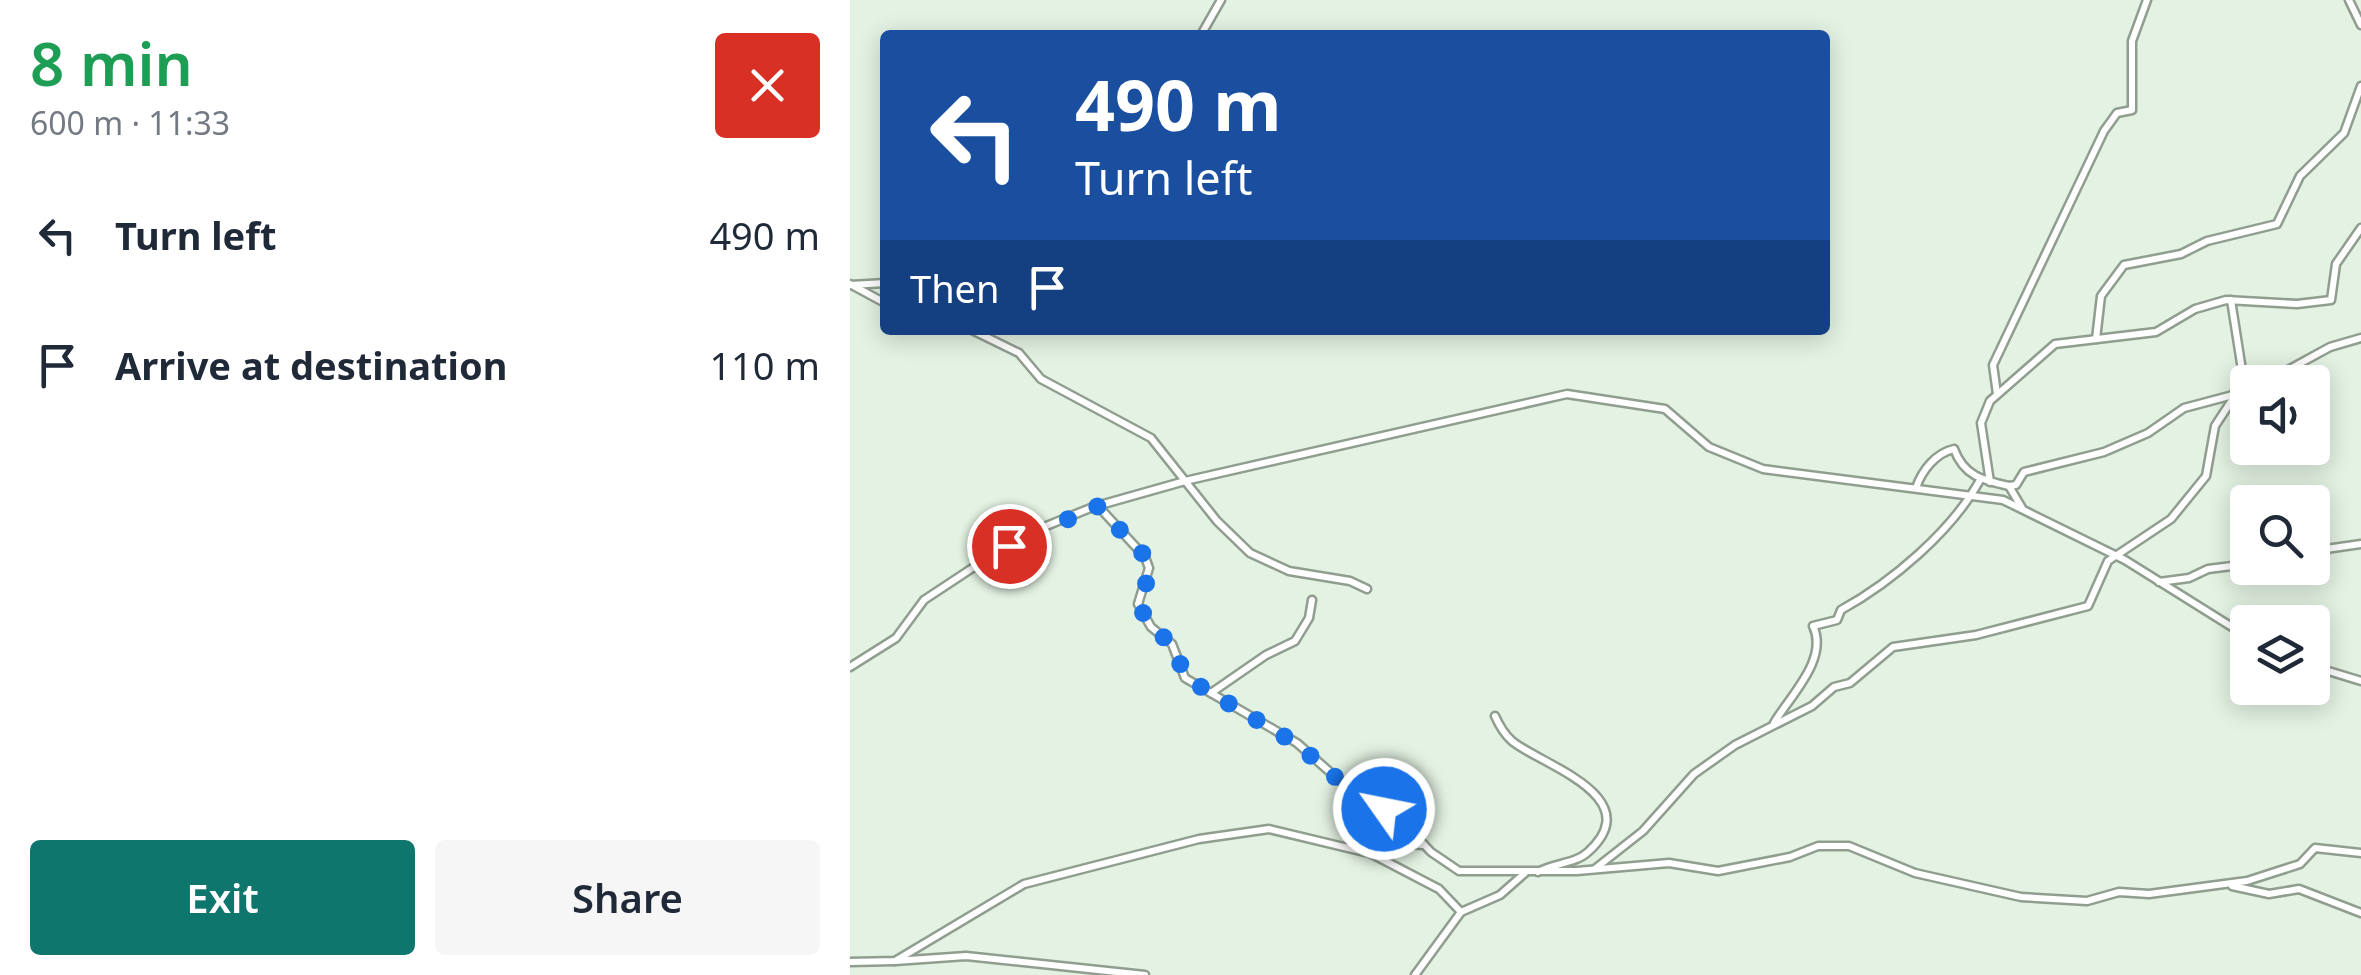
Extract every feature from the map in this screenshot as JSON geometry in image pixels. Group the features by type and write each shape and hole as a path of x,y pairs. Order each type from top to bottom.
{"street":[{"path":"1205,30 1221,0"},
{"path":"1996,394 1993,364 2038,262 2104,131 2117,113 2132,110 2132,41 2147,0"},
{"path":"2349,0 2361,25"},
{"path":"2096,339 2100,296 2124,265 2181,254 2207,241 2278,224 2300,176 2344,132 2361,86"},
{"path":"1990,482 1982,423 1996,394 2056,344 2156,332 2195,309 2231,300 2296,304 2331,300 2336,264 2361,228"},
{"path":"850,284 880,283"},
{"path":"850,284 880,300"},
{"path":"2231,300 2241,365"},
{"path":"982,335 1019,353 1041,379 1150,438 1228,534 1259,558 1366,589"},
{"path":"2297,365 2330,347 2361,338"},
{"path":"850,667 896,638 924,600 977,564 1029,533 1097,506 1185,481 1568,394 1637,401 1665,409 1710,447 1746,465 1972,494 2022,508 2116,556 2230,626"},
{"path":"1916,488 1920,475 1949,449 1954,449 1961,466 1980,480 2016,486 2024,472 2104,452 2148,433 2184,408 2230,396"},
{"path":"1595,870 1676,799 1694,774 1774,724 1812,706 1834,687 1850,683 1894,647 1976,635 2088,606 2108,561 2171,519 2206,476 2215,426 2230,399"},
{"path":"1774,724 1812,659 1817,634 1813,626 1837,620 1841,610 1910,562 1925,544 1945,530 1980,480"},
{"path":"2009,486 2022,508"},
{"path":"1097,506 1145,556 1150,568 1146,585 1140,591 1142,616 1172,644 1186,678 1297,744 1356,795 1399,818 1424,845 1459,871 1537,873 1668,863 1718,871 1790,857 1818,846 1849,846 1915,873 2020,897 2088,901 2119,892 2149,894 2169,888 2226,885 2300,864 2316,848 2361,853"},
{"path":"2330,548 2361,544"},
{"path":"2158,582 2230,566"},
{"path":"1210,693 1266,655 1295,641 1309,618 1312,600"},
{"path":"2330,672 2361,681"},
{"path":"1495,716 1510,739 1574,774 1599,800 1604,812 1602,828 1591,850 1537,873"},
{"path":"895,961 1024,884 1176,844 1269,829 1370,853 1439,889 1462,912"},
{"path":"1370,853 1404,844 1424,845"},
{"path":"1415,975 1462,912 1500,895 1525,873"},
{"path":"2226,885 2269,894 2299,889 2361,913"},
{"path":"850,962 966,956 1145,975"}],"route":[{"path":"1009,546 1029,533 1097,506 1145,556 1150,568 1146,585 1140,591 1138,604 1142,616 1160,637 1172,644 1186,678 1297,744 1356,795 1384,809"}]}
